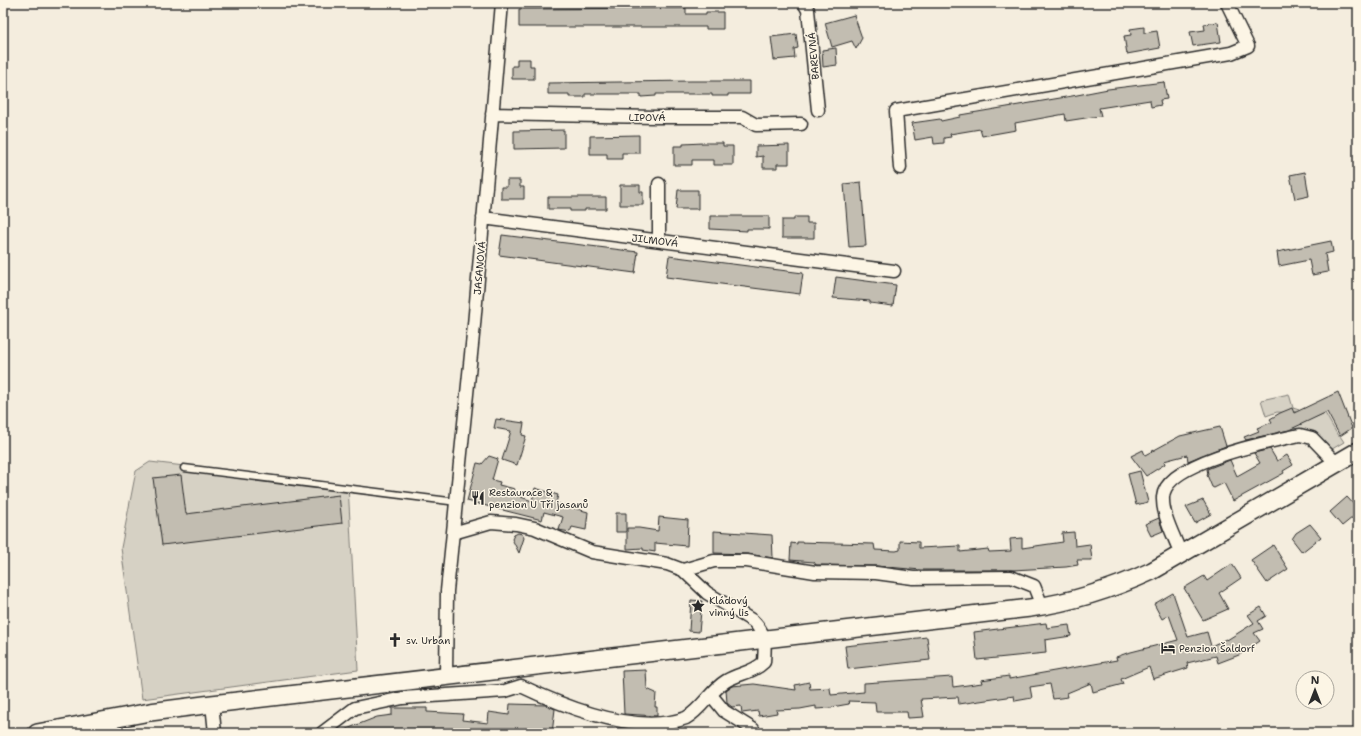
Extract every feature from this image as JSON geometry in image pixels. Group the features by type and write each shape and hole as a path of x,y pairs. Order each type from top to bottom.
{"main road":[{"path":"37,733 150,712 212,704 1042,606 1092,595 1125,583 1181,555 1358,451"}],"street":[{"name":"JASANOVÁ","path":"446,676 446,604 453,533 458,502 502,3"},
{"name":"BAREVNÁ","path":"804,3 808,10 818,110"},
{"path":"900,168 896,111 1231,53 1248,46 1227,3"},
{"name":"LIPOVÁ","path":"492,114 742,117 756,125 801,124"},
{"path":"659,184 659,240"},
{"name":"JILMOVÁ","path":"483,218 827,261 894,271"},
{"path":"1181,555 1167,518 1163,496 1166,486 1178,475 1192,466 1222,456 1300,435 1312,438 1337,464"},
{"path":"322,733 355,708 403,698 505,692 521,686 585,716 626,726 658,728 674,725 688,717 726,681 757,669 764,662 765,639 759,626 707,593 683,570 668,564 592,552 534,528 516,524 491,522 453,533"},
{"path":"683,570 714,561 747,561 815,572 876,573 913,578 1011,577 1034,586 1042,606"},
{"path":"521,686 522,667"},
{"path":"711,696 724,711 752,729 754,733"},
{"path":"212,704 216,733"}],"lane":[{"path":"184,468 458,502"}],"shaded area":[{"path":"1289,394 1293,408 1299,410 1304,422 1325,413 1338,436 1340,436 1344,442 1327,452 1310,433 1257,442 1292,429 1292,431 1294,430 1294,427 1301,424 1295,411 1294,413 1277,412 1266,416 1261,400"},
{"path":"150,462 348,485 358,670 142,699 121,548 136,471"}],"building":[{"path":"686,8 686,14 723,12 723,29 706,29 706,27 519,27 519,9"},
{"path":"854,15 862,38 856,49 852,41 832,47 825,23"},
{"path":"1218,22 1221,42 1193,46 1190,32 1205,30 1204,24"},
{"path":"1144,27 1144,33 1157,31 1160,48 1127,54 1124,36 1131,35 1130,29"},
{"path":"796,34 798,48 794,49 795,58 774,60 771,37"},
{"path":"836,48 837,65 823,67 822,50"},
{"path":"517,59 530,59 530,66 534,66 534,79 512,79 512,66 517,66"},
{"path":"750,81 750,94 712,96 712,94 656,94 656,96 641,97 641,94 585,94 585,97 569,97 569,94 548,94 548,83"},
{"path":"1164,82 1167,99 1160,100 1161,105 1151,107 1150,100 1099,108 1101,116 1066,121 1065,114 1015,123 1016,130 982,136 980,129 950,134 951,137 944,138 944,143 934,144 933,137 915,140 912,123 940,119 941,121 960,117 960,115 1108,89"},
{"path":"564,130 564,148 514,149 514,131"},
{"path":"639,135 639,153 622,153 622,159 607,159 607,154 590,154 590,136"},
{"path":"703,143 723,143 723,146 733,146 733,165 714,165 714,160 692,160 692,165 674,165 674,146"},
{"path":"789,145 789,164 777,164 777,168 763,168 763,156 756,157 756,146"},
{"path":"1305,172 1309,196 1295,199 1290,175"},
{"path":"507,180 520,180 520,187 524,187 524,199 501,199 501,187 507,187"},
{"path":"861,182 866,246 849,247 844,184"},
{"path":"620,185 640,185 640,192 643,192 643,205 620,205"},
{"path":"678,190 698,190 698,209 676,209"},
{"path":"548,197 606,197 606,209 570,211 570,209 548,209"},
{"path":"710,216 769,216 769,229 747,229 747,231 710,229"},
{"path":"794,217 807,217 807,223 814,223 814,238 782,238 782,220 794,220"},
{"path":"502,235 638,252 635,273 499,255"},
{"path":"1331,241 1333,252 1325,254 1328,272 1312,275 1309,260 1279,266 1277,252"},
{"path":"669,256 803,273 800,294 666,277"},
{"path":"836,277 896,285 893,306 870,303 870,301 833,298"},
{"path":"1338,392 1352,428 1340,436 1327,412 1289,430 1246,440 1244,437 1259,431 1257,428 1272,422 1270,419 1280,413 1292,408 1294,413"},
{"path":"496,419 524,423 522,435 526,436 517,465 502,460 511,431 494,428"},
{"path":"1220,427 1226,446 1188,461 1187,455 1164,461 1165,464 1146,476 1131,456 1143,450 1145,455 1180,436"},
{"path":"1270,449 1277,461 1287,455 1293,465 1283,471 1284,473 1233,501 1224,483 1214,488 1212,487 1207,475 1207,469 1230,460 1237,476 1260,463 1254,453"},
{"path":"489,456 498,459 492,480 500,482 499,485 515,489 513,494 532,501 535,488 558,495 556,503 588,512 586,530 572,527 570,532 559,530 563,517 544,512 542,520 467,501 477,463 482,464"},
{"path":"1140,471 1148,502 1136,505 1128,474"},
{"path":"181,475 186,514 339,495 342,523 162,545 153,478"},
{"path":"1347,497 1358,509 1358,513 1342,526 1330,512"},
{"path":"1203,500 1211,514 1195,523 1186,507"},
{"path":"616,513 626,513 626,532 616,532"},
{"path":"659,517 688,520 687,546 655,543 655,552 643,550 643,548 627,549 627,528 658,531"},
{"path":"1159,518 1163,531 1151,536 1145,524"},
{"path":"1310,524 1321,537 1302,552 1292,539 1296,533"},
{"path":"714,531 772,535 773,558 747,554 714,553"},
{"path":"1074,532 1075,546 1090,544 1092,560 1077,560 1078,565 1066,567 1013,570 921,570 876,566 816,565 814,562 790,560 791,543 797,544 797,542 874,544 875,550 896,551 900,550 900,541 919,542 919,548 960,546 960,552 988,549 989,552 1011,551 1010,539 1022,538 1022,548 1063,542 1062,533"},
{"path":"518,533 522,534 524,538 519,553 512,539 514,535"},
{"path":"1273,545 1288,569 1267,583 1251,560"},
{"path":"1232,564 1241,578 1219,593 1228,609 1203,620 1184,588 1204,576 1207,581"},
{"path":"1173,593 1188,637 1207,632 1211,646 1226,639 1227,640 1254,623 1248,615 1261,607 1266,616 1258,621 1263,629 1254,633 1260,641 1239,655 1218,663 1216,656 1187,663 1188,668 1153,679 1149,667 1121,679 1123,684 1093,692 1091,683 1067,693 1068,697 1053,699 1050,684 1030,687 1032,698 1015,701 1014,696 959,704 958,697 921,699 924,717 908,718 907,712 876,712 875,702 848,701 849,704 832,708 816,709 816,706 800,709 776,710 777,713 759,716 758,711 742,713 741,706 732,707 727,703 726,690 732,686 754,684 796,690 795,685 809,682 810,689 830,688 831,695 864,692 864,683 952,677 953,687 982,683 981,680 1009,676 1009,679 1117,660 1116,657 1127,653 1178,640 1169,615 1162,619 1154,604"},
{"path":"691,600 702,601 699,632 689,631"},
{"path":"1046,623 1047,628 1069,625 1071,636 1045,640 1046,653 977,660 974,632"},
{"path":"927,637 930,660 848,669 845,646"},
{"path":"646,670 647,689 656,693 655,707 657,707 657,716 624,714 622,671"},
{"path":"510,704 546,705 555,709 552,733 339,732 377,717 392,715 392,708 427,708 427,712 463,714 462,720 488,723 489,712 509,715"}],"place":[{"name":"Restaurace & penzion U Tří jasanů","path":"478,498"},
{"name":"Kládový vinný lis","path":"698,606"},
{"name":"sv. Urban","path":"395,640"},
{"name":"Penzion Šaldorf","path":"1168,648"}]}
